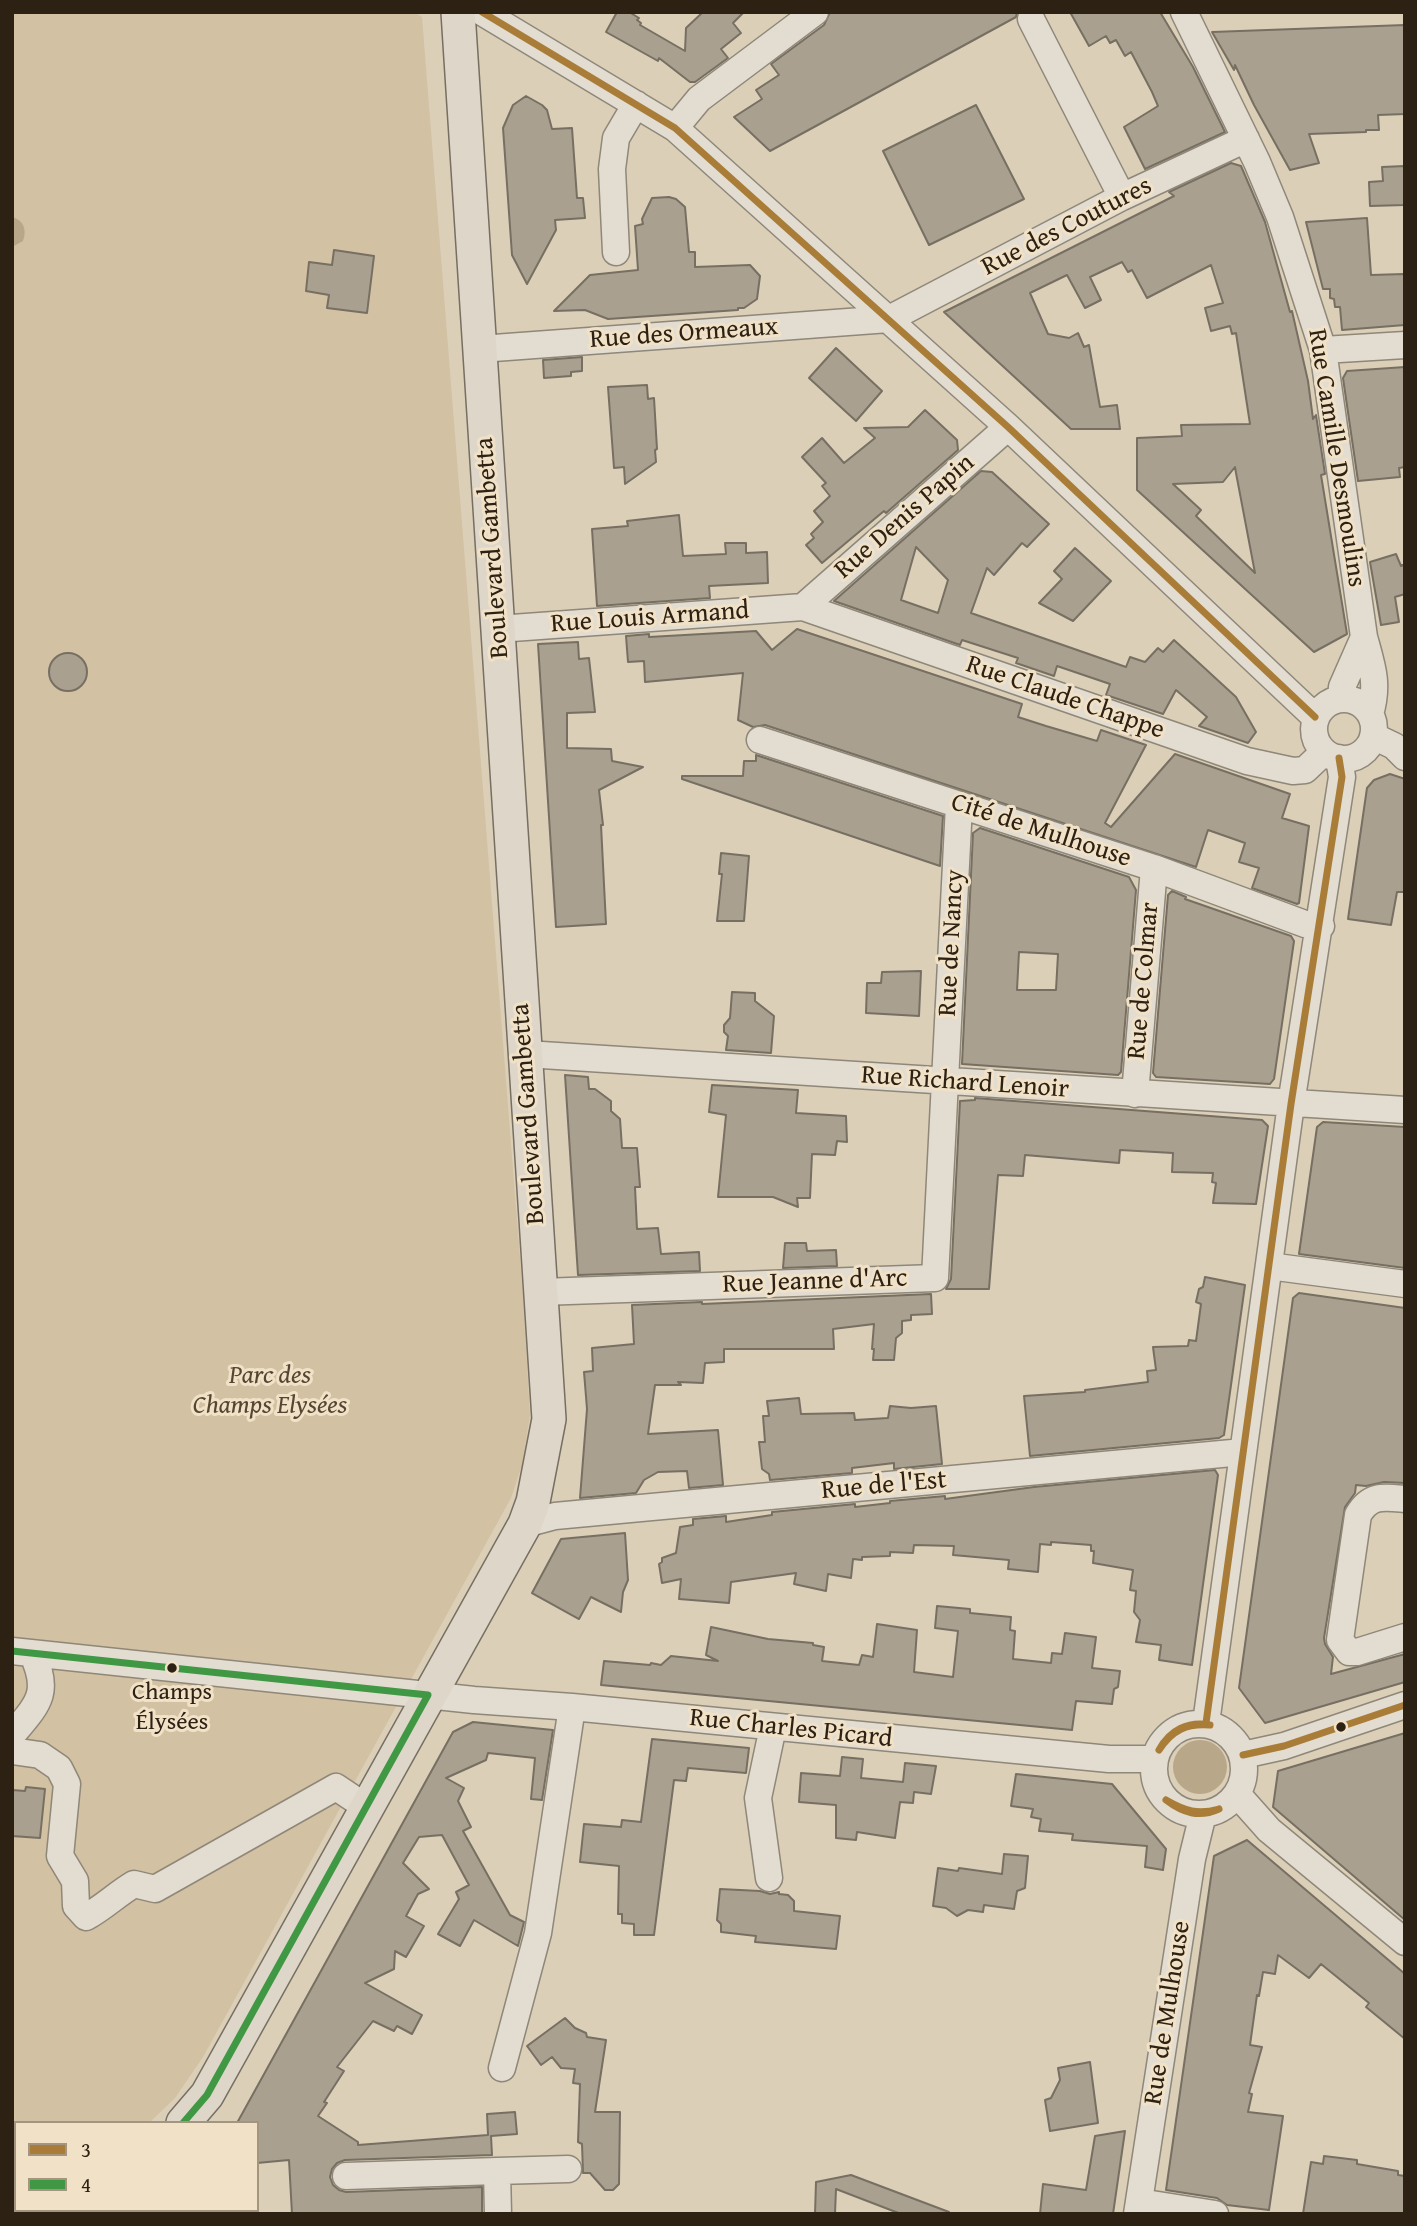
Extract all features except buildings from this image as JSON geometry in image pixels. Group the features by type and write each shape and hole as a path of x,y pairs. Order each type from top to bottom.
{"main road":[{"name":"Boulevard Gambetta","path":"185,2121 207,2095 525,1524 533,1502 549,1419 458,12"}],"street":[{"path":"482,12 675,128 1008,427 1315,717"},
{"path":"675,128 699,99 815,12"},
{"name":"Rue Camille Desmoulins","path":"1185,12 1280,217 1323,350 1364,637 1374,673 1376,695 1371,725"},
{"path":"1031,19 1122,197"},
{"path":"616,251 612,169 616,138 636,104"},
{"name":"Rue des Coutures","path":"889,319 1122,197 1246,139"},
{"name":"Rue des Ormeaux","path":"480,349 889,319"},
{"path":"1323,350 1405,345"},
{"name":"Rue Denis Papin","path":"803,607 1008,427"},
{"name":"Rue Louis Armand","path":"498,629 803,607"},
{"name":"Rue Claude Chappe","path":"803,607 1247,761 1293,771 1305,770 1331,755"},
{"path":"1341,698 1342,687 1364,637"},
{"path":"1206,1723 1291,1104 1321,926 1342,777 1331,755 1314,736 1315,717 1326,704 1341,698 1357,702 1371,725 1405,757"},
{"path":"1331,755 1348,759 1363,751 1371,725"},
{"name":"Cité de Mulhouse","path":"760,740 1154,868 1305,924 1321,926"},
{"name":"Rue de Nancy","path":"944,1082 959,805"},
{"name":"Rue de Colmar","path":"1135,1094 1154,868"},
{"name":"Rue Richard Lenoir","path":"526,1055 1405,1110"},
{"name":"Rue Jeanne d'Arc","path":"541,1292 935,1278 944,1082"},
{"path":"1269,1265 1405,1284"},
{"name":"Rue de l'Est","path":"525,1524 555,1516 1243,1452"},
{"path":"1405,1499 1380,1496 1369,1500 1358,1515 1340,1640 1349,1652 1357,1652 1405,1637"},
{"path":"12,1735 35,1707 42,1688 41,1672 22,1652"},
{"name":"Rue Charles Picard","path":"22,1652 428,1695 1109,1759 1154,1759"},
{"path":"1242,1755 1284,1746 1405,1705"},
{"path":"502,2068 538,1933 572,1707"},
{"path":"1206,1723 1229,1734 1242,1755 1244,1769 1237,1794 1216,1811 1189,1813 1176,1808 1165,1799 1157,1787 1154,1759 1159,1746 1179,1727 1206,1723"},
{"path":"769,1878 758,1798 773,1727"},
{"path":"12,1751 40,1755 59,1768 67,1784 60,1856 75,1881 76,1906 86,1917 134,1884 155,1889 336,1787 366,1807"},
{"path":"1237,1794 1269,1830 1405,1942"},
{"name":"Rue de Mulhouse","path":"1138,2208 1192,1859 1203,1814"},
{"path":"346,2176 568,2169"},
{"path":"497,2171 498,2214"},
{"path":"1138,2208 1215,2214"}],"green space":[{"name":"Parc des Champs Elysées","path":"12,12 414,12 422,17 523,1296 530,1415 522,1465 511,1498 203,2057 175,2098 151,2121 14,2121 14,2212 56,2212 12,2214"}],"shaded area":[{"path":"12,217 22,223 25,233 23,241 12,247"},
{"path":"1205,1740 1215,1744 1223,1752 1227,1767 1223,1782 1215,1790 1195,1794 1185,1790 1177,1782 1173,1762 1177,1752 1185,1744"}],"transit line":[{"name":"3","path":"482,12 675,128 1008,427 1315,717"},
{"name":"3","path":"1206,1723 1291,1104 1342,777 1339,758"},
{"name":"4","path":"12,1651 428,1695 207,2095 185,2121"},
{"name":"3","path":"1243,1755 1284,1746 1405,1705"},
{"name":"3","path":"1159,1750 1180,1728 1194,1724 1210,1725"},
{"name":"3","path":"1159,1750 1169,1737 1181,1729 1194,1725 1210,1725"},
{"name":"3","path":"1166,1800 1192,1811 1219,1809"},
{"name":"3","path":"1166,1800 1191,1813 1219,1809"}],"place":[{"name":"Champs Élysées","path":"172,1668"}]}
